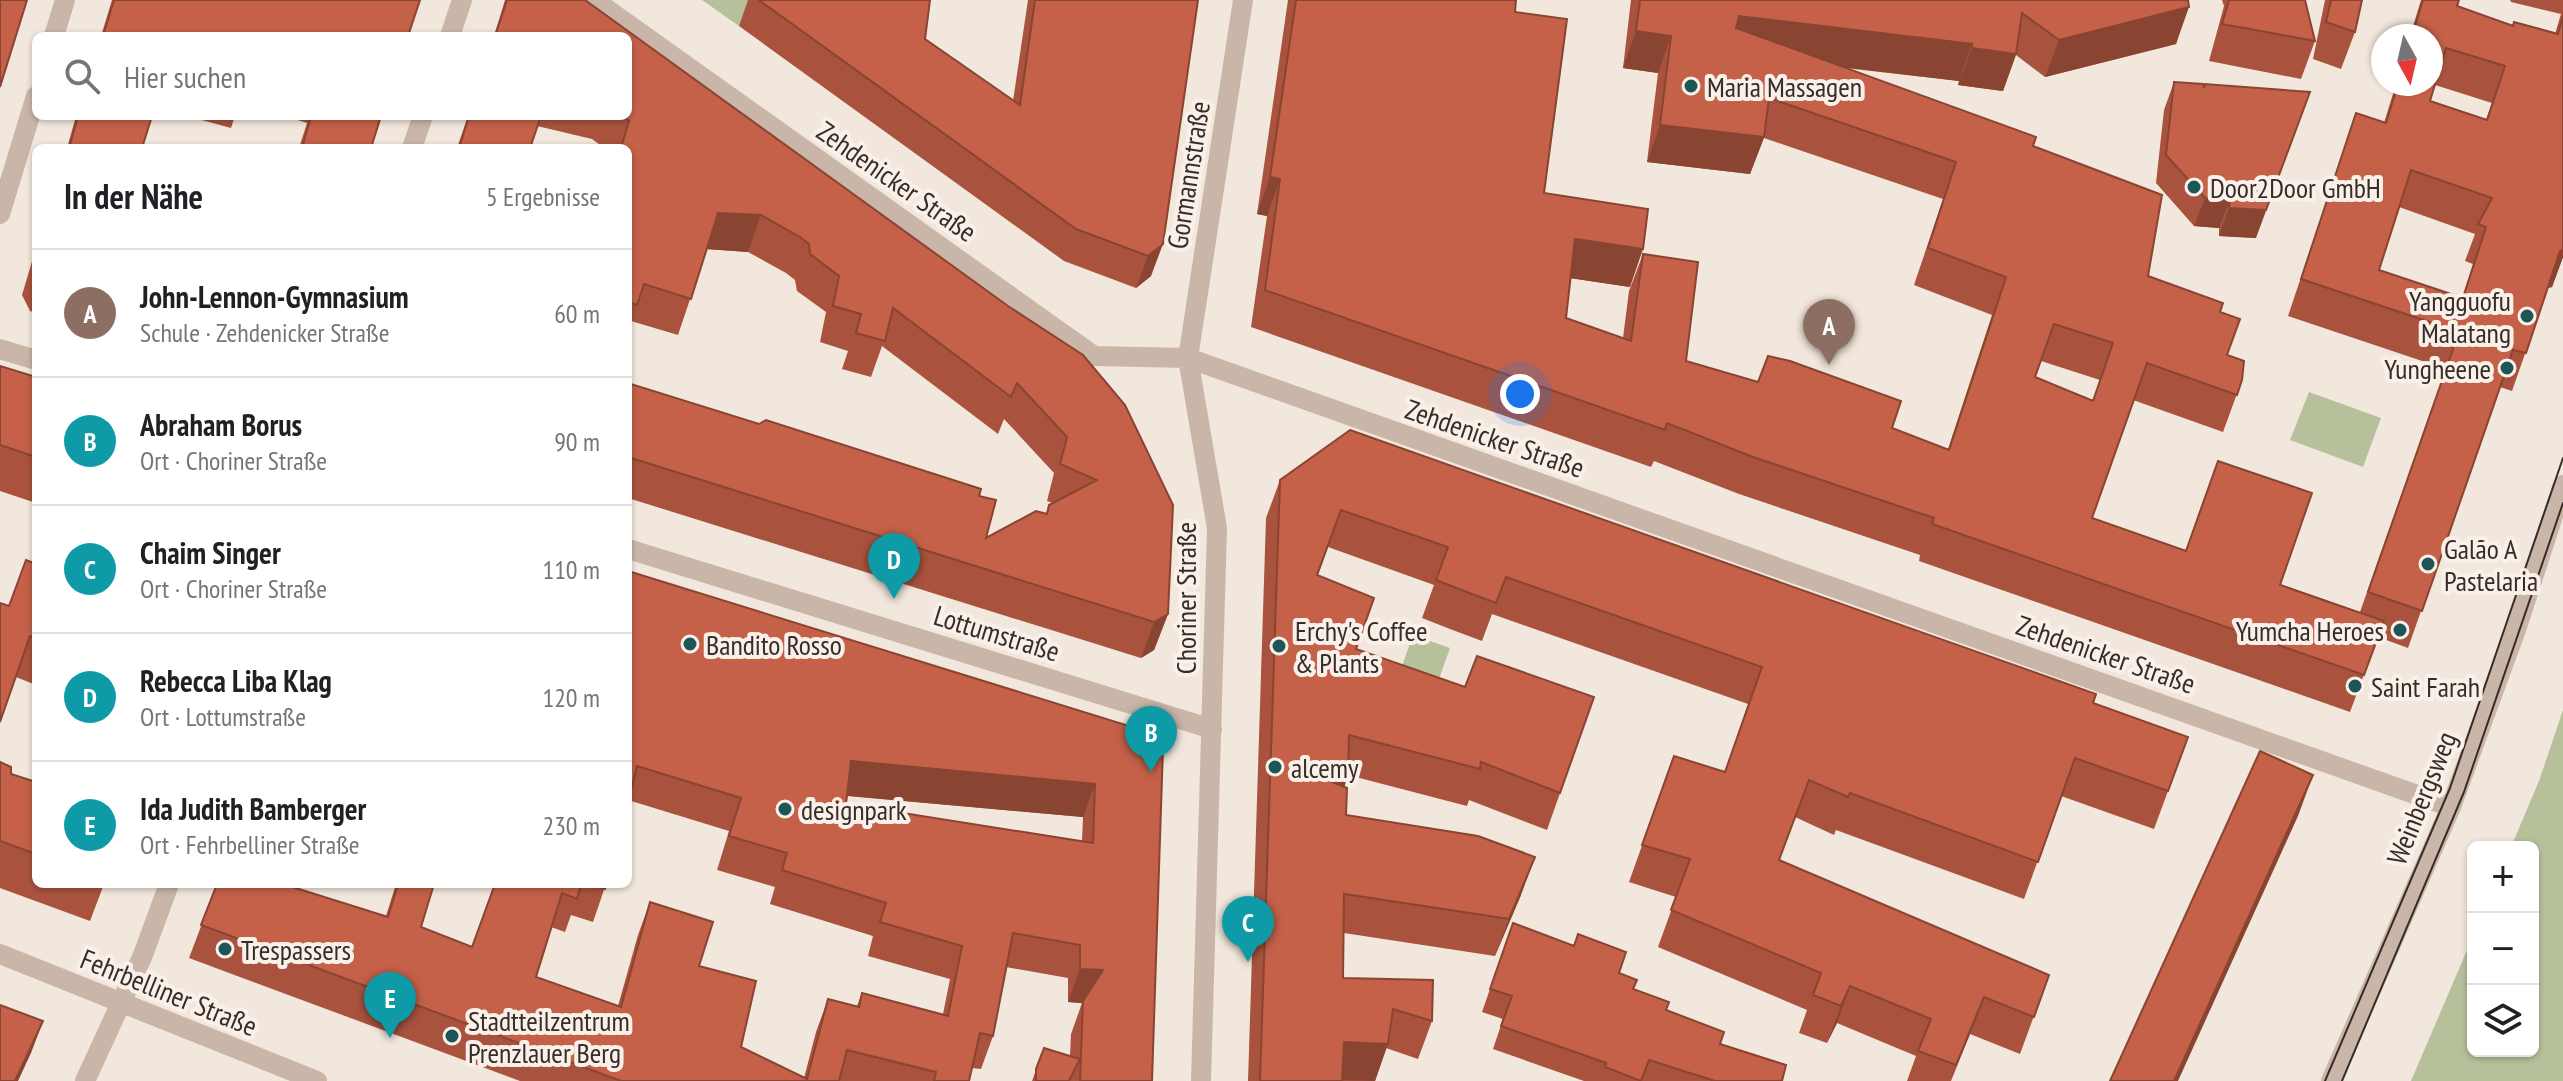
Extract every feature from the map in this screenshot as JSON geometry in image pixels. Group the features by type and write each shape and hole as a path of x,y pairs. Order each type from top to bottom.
{"street":[{"path":"55,32 65,0"},
{"path":"451,32 462,0"},
{"name":"Zehdenicker Straße","path":"594,0 1094,356 1188,358 2451,807"},
{"name":"Gormannstraße","path":"1188,358 1243,0"},
{"path":"0,214 32,109"},
{"path":"413,144 422,120"},
{"path":"0,349 32,359"},
{"name":"Choriner Straße","path":"1188,358 1217,528 1201,1081"},
{"name":"Weinbergsweg","path":"2331,1081 2451,807 2517,627 2563,485"},
{"name":"Lottumstraße","path":"632,550 1212,729"},
{"path":"85,1081 121,1003 167,888"},
{"name":"Fehrbelliner Straße","path":"0,954 317,1081"}],"green space":[{"path":"702,0 757,0 739,26"},
{"path":"2309,392 2381,418 2363,467 2290,440"},
{"path":"1413,635 1450,648 1434,693 1397,680"},
{"path":"2563,710 2563,1081 2411,1081 2467,950 2467,1057 2539,1057 2539,841 2514,841 2539,781"}],"building":[{"path":"0,0 27,0 0,87"},
{"path":"114,0 420,0 409,32 104,32"},
{"path":"507,0 585,0 629,32 496,32"},
{"path":"759,0 930,0 925,39 1020,105 1035,0 1198,0 1163,244 1148,256 1076,229"},
{"path":"1296,0 1516,0 1515,12 1567,19 1544,193 1648,209 1643,249 1575,239 1566,318 1631,341 1643,254 1698,262 1686,361 1758,382 1768,356 1790,361 1901,401 1892,428 1949,450 2006,277 1928,248 1956,162 1769,98 1764,137 1660,125 1671,36 1636,31 1640,0 2188,0 2189,7 2059,40 2022,13 2016,54 1972,48 1972,44 1739,16 1736,28 2036,137 2033,146 2162,195 2148,276 2223,303 2220,312 2240,319 2227,355 2244,361 2242,380 2237,395 2147,363 2092,518 2186,551 2218,461 2312,493 2280,585 2384,621 2364,675 1932,524 1934,518 1753,457 1667,423 1665,430 1265,290 1280,179 1270,177","holes":["2054,324 2113,343 2093,401 2035,377"]},
{"path":"2229,0 2305,0 2315,41 2222,24"},
{"path":"2331,0 2362,0 2355,32 2326,22"},
{"path":"2423,0 2459,0 2457,6 2513,26 2514,22 2558,34 2563,16 2563,250 2560,251 2526,353 2513,350 2422,611 2368,592 2459,332 2301,279 2356,113 2386,123 2394,96 2432,96 2430,101 2487,120 2505,66 2446,48 2443,58 2443,24 2416,24","holes":["2411,170 2492,198 2478,224 2486,227 2463,298 2379,270"]},
{"path":"632,34 1008,306 1083,355 1125,405 1173,505 1168,614 1154,622 632,458 632,384 759,424 766,420 981,489 979,496 996,500 986,538 1036,511 1047,514 1049,505 1097,480 1060,464 1067,437 1017,383 1011,397 893,308 885,341 856,333 861,314 833,306 839,276 810,254 809,244 761,215 718,213 691,299 644,284 637,305 632,303 632,144 622,144 632,120"},
{"path":"2174,82 2203,84 2204,88 2205,84 2310,92 2266,210 2229,208 2230,200 2205,198 2166,155"},
{"path":"77,120 151,120 143,144 70,144"},
{"path":"310,120 380,120 372,144 303,144"},
{"path":"468,120 540,120 531,144 460,144"},
{"path":"0,366 32,376 32,456 0,445"},
{"path":"1350,430 2096,694 2093,703 2188,737 2168,791 2075,758 2038,862 1850,793 1848,797 1809,780 1779,860 2049,975 2034,1017 1984,997 1956,1065 1918,1051 1931,1019 1850,986 1841,1006 1813,995 1821,973 1671,910 1690,859 1642,845 1674,756 1725,772 1762,667 1506,577 1496,603 1436,580 1448,547 1341,510 1317,575 1374,598 1356,649 1465,687 1477,656 1594,697 1560,793 1481,762 1480,769 1349,735 1348,777 1322,778 1347,788 1346,815 1478,836 1535,857 1509,919 1344,894 1343,978 1433,980 1432,1021 1393,1009 1388,1044 1344,1042 1342,1081 1260,1081 1280,480"},
{"path":"26,560 32,562 32,637 0,722 0,603 9,606"},
{"path":"632,572 1155,734 1163,747 1152,1081 1080,1081 1083,1001 1103,970 1080,969 1080,945 1013,933 993,1036 980,1033 969,1081 934,1081 936,1072 847,1050 839,1081 621,1081 201,925 215,888 296,888 388,917 397,888 433,888 421,927 472,947 494,888 580,888 577,899 562,893 536,977 621,1007 650,902 713,922 699,966 756,981 741,1047 807,1079 828,999 859,1007 862,993 948,1016 962,946 880,922 886,903 782,870 787,853 729,836 741,798 637,766 632,786","holes":["851,761 1095,784 1093,843 846,804"]},
{"path":"2260,751 2313,775 2174,1081 2110,1081"},
{"path":"0,762 11,767 11,774 32,781 32,853 0,841"},
{"path":"1513,923 1574,946 1578,934 1626,952 1619,973 1637,980 1633,989 1669,1002 1666,1010 1724,1032 1720,1044 1786,1065 1782,1081 1715,1081 1649,1060 1641,1081 1605,1067 1606,1063 1501,1026 1512,996 1490,989"},
{"path":"0,1005 43,1021 15,1081 0,1081"},
{"path":"1044,1048 1080,1059 1069,1081 1036,1081 1036,1069"}],"tram line":[{"path":"2325,1081 2450,788 2563,458"},
{"path":"2342,1081 2464,792 2563,503"}],"place":[{"name":"Maria Massagen","path":"1691,86"},
{"name":"Door2Door GmbH","path":"2194,187"},
{"name":"Yangguofu Malatang","path":"2527,316"},
{"name":"John-Lennon-Gymnasium","path":"1829,365"},
{"name":"Yungheene","path":"2507,368"},
{"name":"Galão A Pastelaria","path":"2428,564"},
{"name":"Rebecca Liba Klag","path":"894,599"},
{"name":"Yumcha Heroes","path":"2400,630"},
{"name":"Bandito Rosso","path":"690,644"},
{"name":"Erchy's Coffee & Plants","path":"1279,646"},
{"name":"Saint Farah","path":"2355,686"},
{"name":"alcemy","path":"1275,767"},
{"name":"Abraham Borus","path":"1151,772"},
{"name":"designpark","path":"785,809"},
{"name":"Trespassers","path":"225,949"},
{"name":"Chaim Singer","path":"1248,962"},
{"name":"Stadtteilzentrum Prenzlauer Berg","path":"452,1036"},
{"name":"Ida Judith Bamberger","path":"390,1038"}]}
